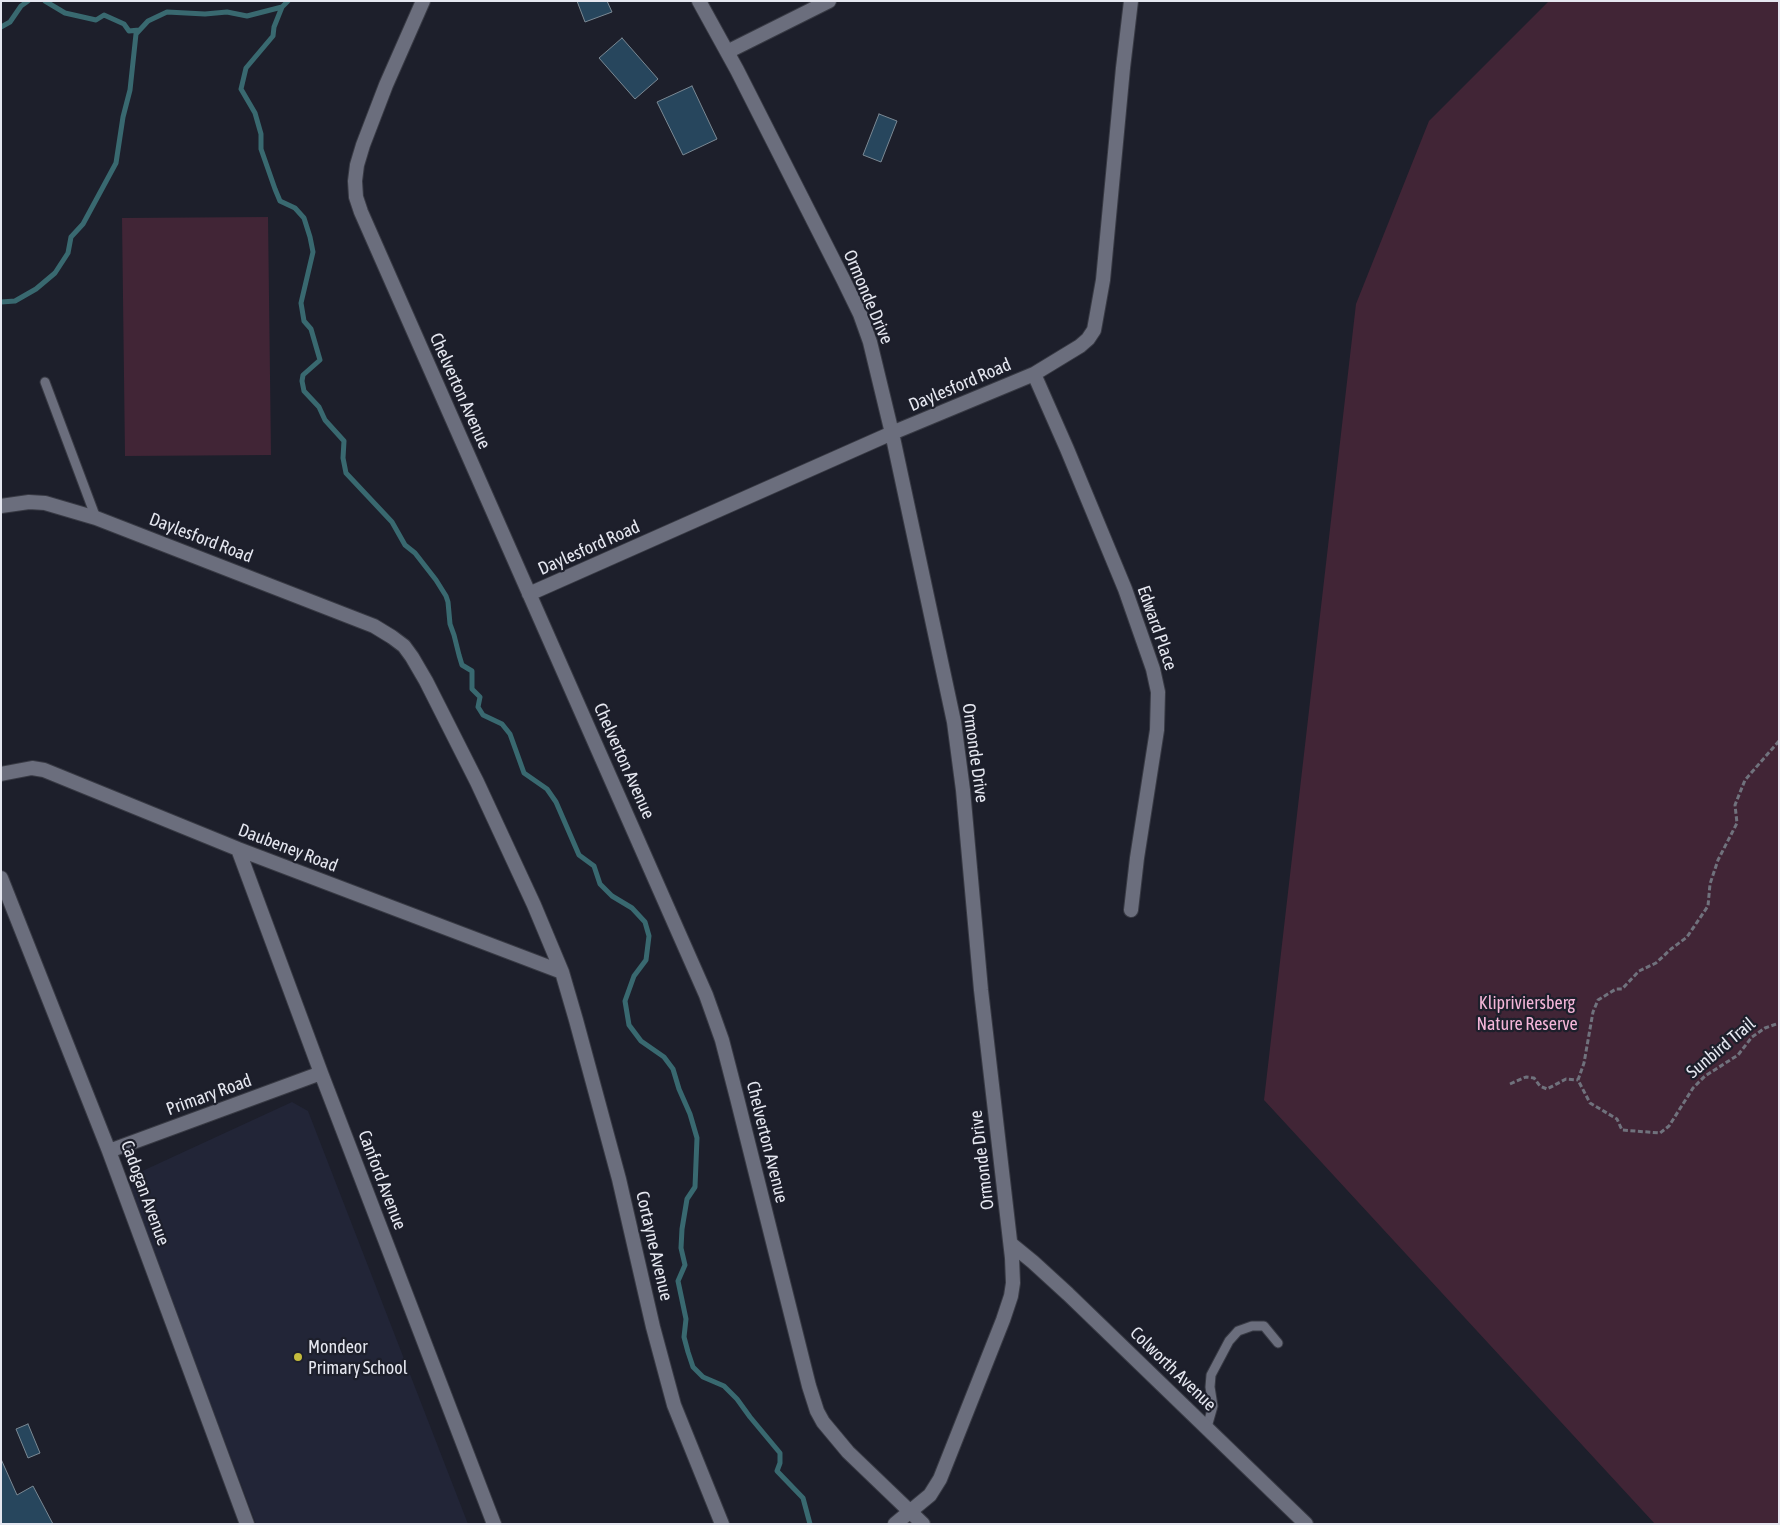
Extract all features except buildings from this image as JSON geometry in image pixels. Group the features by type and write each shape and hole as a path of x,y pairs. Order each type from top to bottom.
{"street":[{"name":"Chelverton Avenue","path":"423,1 386,85 363,145 357,165 356,197 689,954 722,1040 809,1386 817,1411 823,1422 848,1452 923,1524"},
{"name":"Ormonde Drive","path":"699,1 727,52 860,314 870,342 892,433 954,722 963,790 981,990 1013,1283 1003,1320 940,1479 930,1495 895,1524"},
{"path":"727,52 828,1"},
{"name":"Daylesford Road","path":"529,594 892,433 1034,374 1080,346 1088,339 1094,330 1103,280 1131,1"},
{"name":"Edward Place","path":"1034,374 1125,589 1153,669 1158,692 1157,730 1131,910"},
{"name":"Daylesford Road","path":"1,506 29,502 45,503 96,518 374,626 392,636 404,646 419,668 477,782 534,905 562,972"},
{"name":"Daubeney Road","path":"1,774 32,768 44,770 238,849 562,972"},
{"name":"Canford Avenue","path":"238,849 321,1073 494,1524"},
{"name":"Cadogan Avenue","path":"1,878 109,1151 247,1524"},
{"name":"Cortayne Avenue","path":"562,972 619,1180 674,1405 722,1524"},
{"name":"Primary Road","path":"109,1151 321,1073"},
{"name":"Colworth Avenue","path":"1010,1244 1056,1283 1306,1524"}],"lane":[{"path":"45,382 96,518"},
{"path":"1207,1427 1213,1406 1210,1387 1211,1375 1229,1341 1238,1331 1252,1326 1264,1326 1278,1343"}],"path":[{"path":"1510,1084 1526,1077 1534,1078 1540,1086 1547,1089 1566,1079 1578,1080 1584,1063 1598,1000 1616,989 1622,989 1639,971 1656,963 1671,948 1687,937 1708,906 1710,884 1718,860 1737,823 1735,806 1745,780 1779,741"},
{"name":"Sunbird Trail","path":"1578,1080 1590,1102 1618,1119 1622,1130 1660,1133 1670,1126 1693,1088 1705,1076 1738,1055 1752,1037 1766,1028 1779,1023"}],"shaded area":[{"name":"Mondeor Primary School","path":"292,1102 308,1111 468,1524 256,1524 130,1191 138,1173"}],"green space":[{"name":"Klipriviersberg Nature Reserve","path":"1549,1 1779,1 1779,1524 1655,1524 1264,1100 1356,304 1429,121"},
{"path":"268,217 271,455 125,456 122,218"}],"waterway":[{"path":"1,27 10,22 21,6 28,1"},
{"path":"45,1 65,13 96,20 104,15 124,24 129,31 139,30"},
{"path":"1,302 15,301 36,289 55,273 68,253 71,237 83,224 116,163 123,117 130,90 136,34 148,21 167,12 205,14 227,12 247,16 282,7 288,1"},
{"path":"282,7 274,27 273,36 246,68 241,89 255,113 261,134 261,149 280,201 295,208 304,218 310,237 313,252 301,303 304,321 311,329 320,360 303,375 304,391 319,407 325,420 344,441 343,458 346,473 392,522 405,545 415,553 446,596 450,624 462,665 472,671 472,689 480,697 478,707 483,715 502,724 510,734 524,773 547,789 556,802 579,855 594,866 600,884 612,896 632,908 645,922 649,936 646,960 634,976 625,1001 629,1025 641,1041 664,1057 673,1069 697,1138 695,1187 687,1199 682,1229 681,1248 685,1265 678,1281 686,1319 684,1337 688,1352 693,1367 703,1377 724,1386 737,1399 780,1453 780,1463 777,1471 803,1498 810,1524"}],"place":[{"name":"Mondeor Primary School","path":"298,1357"}]}
